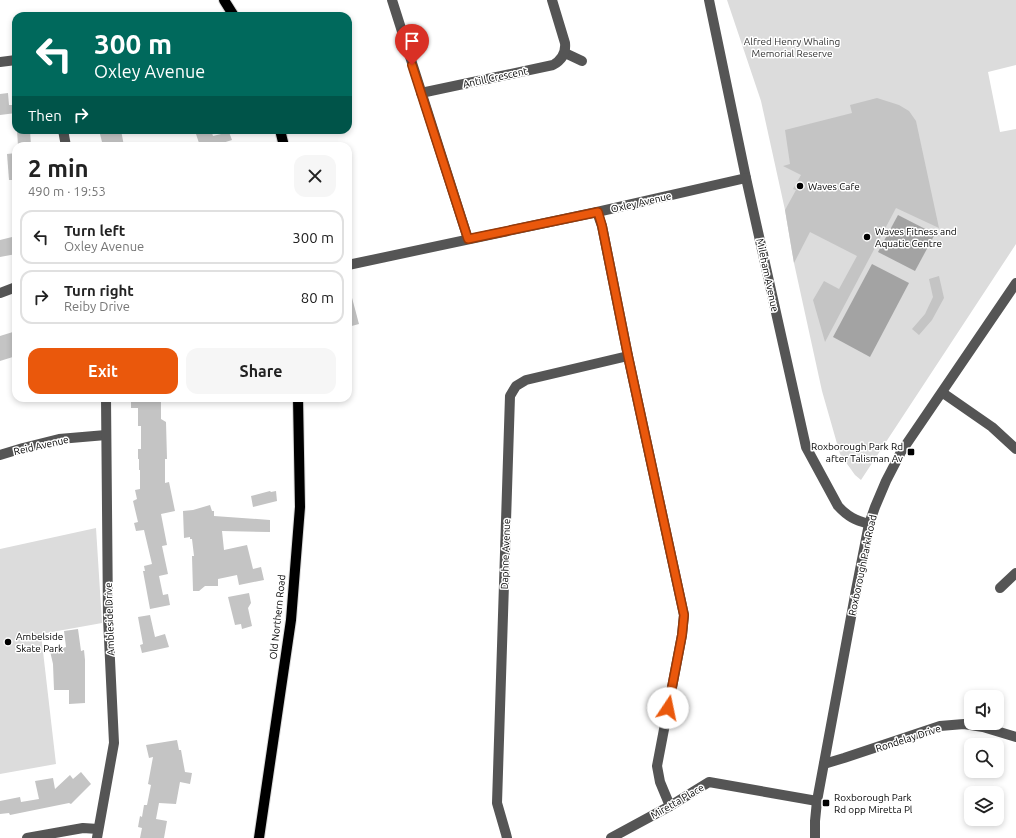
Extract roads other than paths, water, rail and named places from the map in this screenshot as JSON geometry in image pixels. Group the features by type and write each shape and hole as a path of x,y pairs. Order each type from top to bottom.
{"main road":[{"path":"224,0 232,12"},
{"name":"Old Northern Road","path":"259,838 291,620 300,507 298,402"}],"street":[{"path":"392,0 468,239"},
{"path":"552,0 565,43 566,48 564,53 582,61"},
{"name":"Mileham Avenue","path":"709,0 746,178 806,447 838,506 854,519 869,524"},
{"name":"Antill Crescent","path":"421,93 553,65 560,60 564,53"},
{"path":"0,62 12,60"},
{"name":"Oxley Avenue","path":"352,264 598,212 746,178"},
{"path":"598,212 684,615 682,635 657,766 660,782 670,806"},
{"name":"Roxborough Park Road","path":"815,838 817,801 869,524 893,466 917,428 1016,283"},
{"path":"0,293 12,289"},
{"name":"Daphne Avenue","path":"507,838 497,803 510,396 516,386 526,380 628,356"},
{"path":"942,393 992,427 1016,449"},
{"name":"Ambleside Drive","path":"97,834 114,743 108,618 106,402"},
{"name":"Reid Avenue","path":"0,455 59,439 106,435"},
{"path":"1000,588 1016,573"},
{"name":"Rondelay Drive","path":"824,764 940,726 964,724 983,727 1016,737"},
{"name":"Miretta Place","path":"611,838 710,782 817,801"},
{"path":"27,838 83,828 97,834"}],"place":[{"name":"Waves Cafe","path":"800,186"},
{"name":"Waves Fitness and Aquatic Centre","path":"867,237"},
{"name":"Roxborough Park Rd after Talisman Av","path":"911,452"},
{"name":"Ambelside Skate Park","path":"8,642"},
{"name":"Roxborough Park Rd opp Miretta Pl","path":"826,803"}],"park label":[{"name":"Alfred Henry Whaling Memorial Reserve","path":"792,46"}]}
